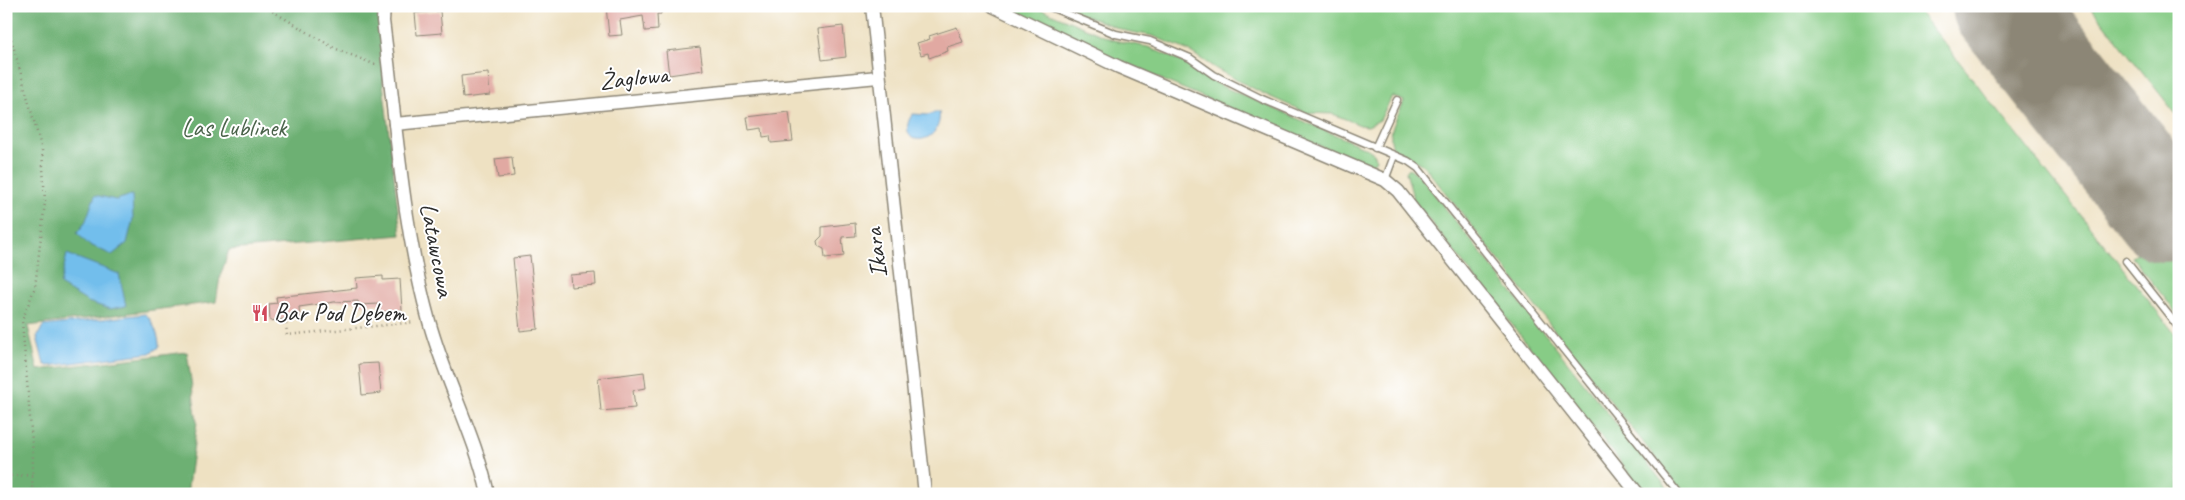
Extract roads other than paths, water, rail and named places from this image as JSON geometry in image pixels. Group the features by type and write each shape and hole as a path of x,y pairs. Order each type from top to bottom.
{"street":[{"name":"Latawcowa","path":"384,6 383,21 405,207 428,320 472,439 488,494"},
{"name":"Ikara","path":"872,6 878,77 924,494"},
{"path":"993,6 1119,67 1385,180 1398,191 1638,494"},
{"name":"Żaglowa","path":"395,124 878,77"}],"lane":[{"path":"1048,6 1116,34 1150,41 1190,58 1214,75 1262,99 1413,164 1426,176 1679,494"},
{"path":"1375,148 1397,100"},
{"path":"1385,180 1394,156"},
{"path":"2126,261 2179,328"}],"water":[{"path":"939,112 939,118 933,133 924,139 912,138 908,133 908,126 909,119 913,114 929,115"},
{"path":"95,195 116,200 132,195 133,219 127,243 112,255 88,244 77,233 85,223"},
{"path":"67,254 119,274 126,306 110,309 88,302 60,285"},
{"path":"145,314 153,324 159,343 159,347 150,353 48,366 44,364 37,337 43,326"}],"place":[{"name":"Bar Pod Dębem","path":"260,313"}],"park label":[{"name":"Las Lublinek","path":"234,128"}]}
